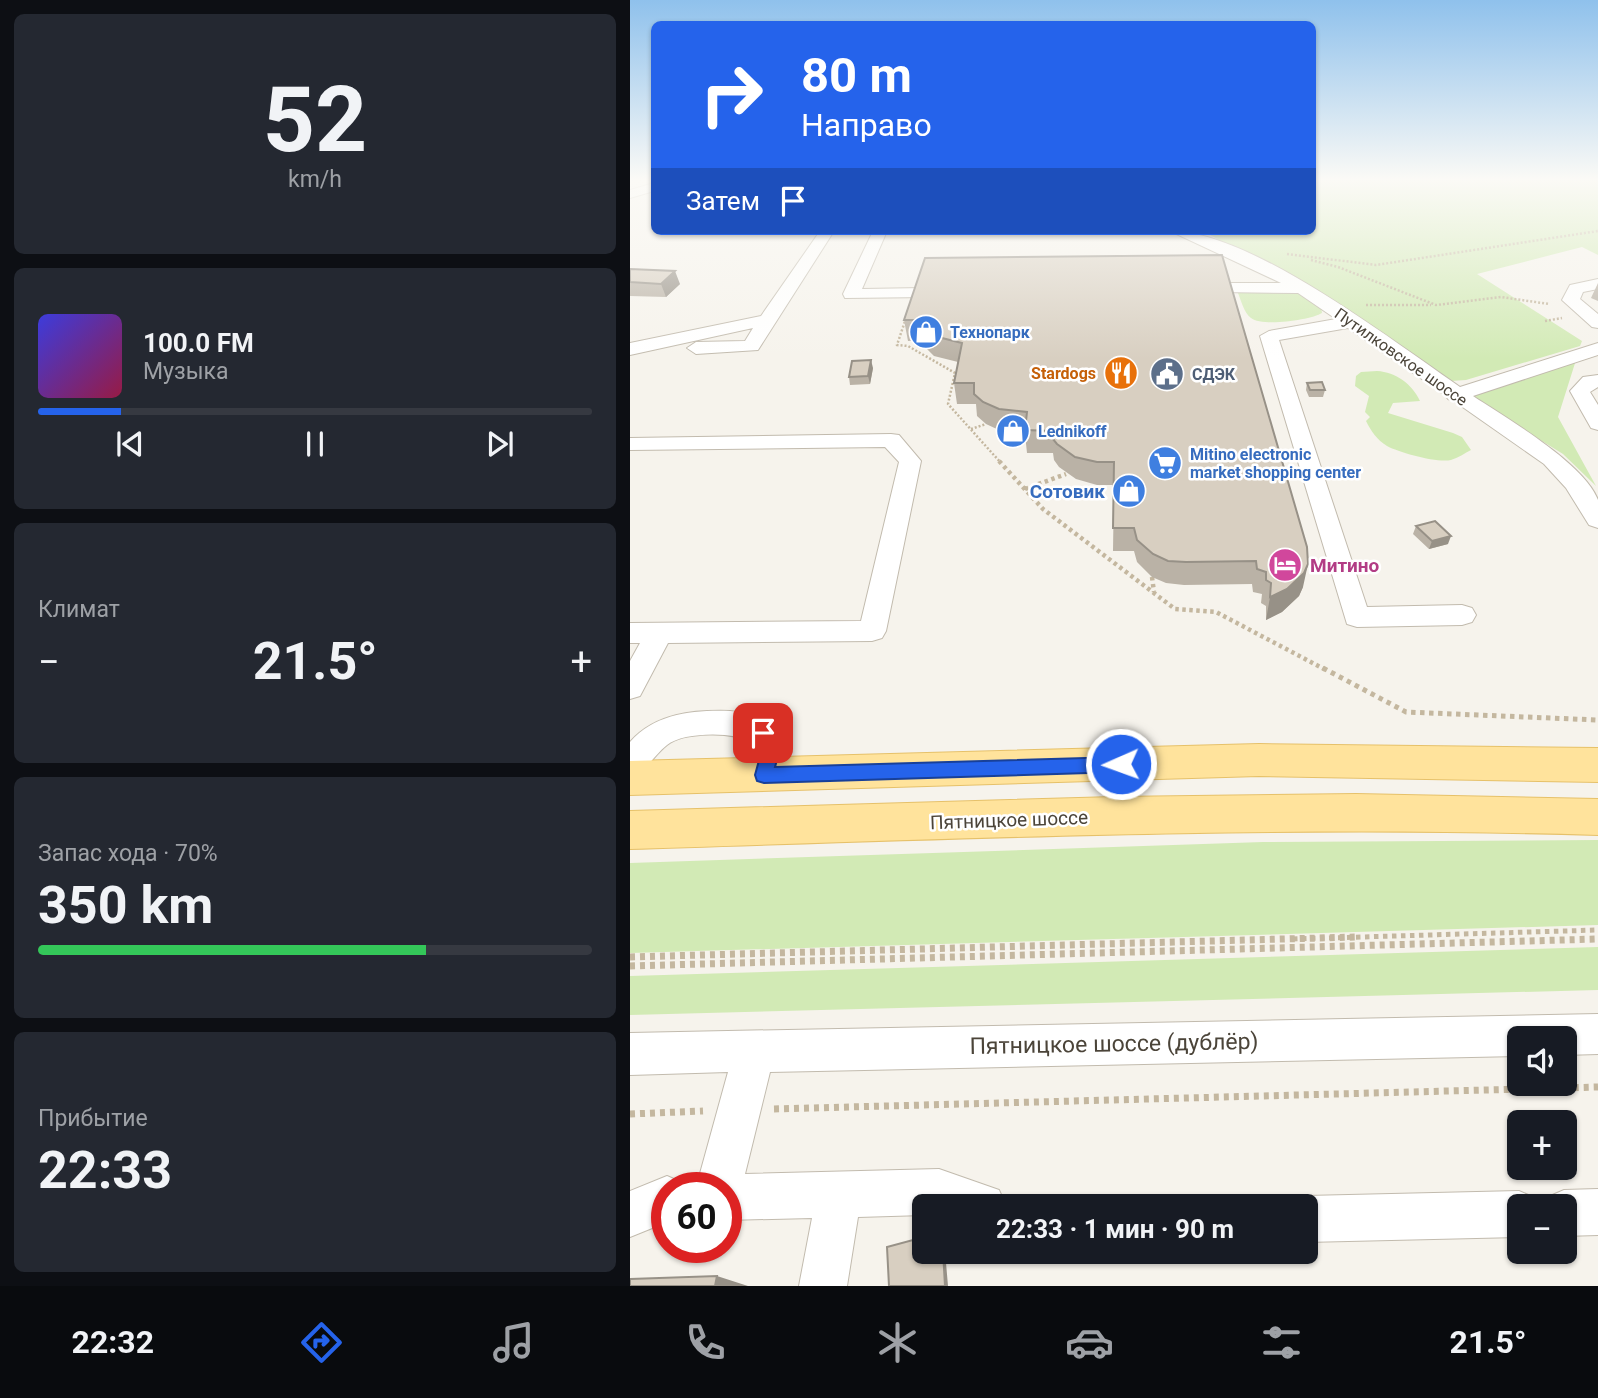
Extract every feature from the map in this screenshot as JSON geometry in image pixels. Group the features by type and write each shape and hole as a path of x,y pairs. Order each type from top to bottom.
{"main road":[{"path":"630,778 1259,760 1598,765"},
{"name":"Пятницкое шоссе","path":"630,830 1257,813 1525,814 1598,817"}],"street":[{"path":"630,350 751,346 822,239"},
{"path":"876,239 851,294 923,293"},
{"name":"Путилковское шоссе","path":"1197,239 1245,258 1302,288 1562,467 1578,486 1598,520"},
{"path":"1598,284 1576,289 1571,300 1598,323"},
{"path":"1224,288 1302,288"},
{"path":"1351,322 1269,336 1357,617 1462,615"},
{"path":"1455,395 1598,349"},
{"path":"1598,381 1590,381 1580,391 1598,424"},
{"path":"630,444 891,440 910,461 872,631 630,633"},
{"path":"630,688 659,634"},
{"path":"630,764 659,733 683,724 745,723 763,733 766,739 770,753 764,775"},
{"name":"Пятницкое шоссе (дублёр)","path":"630,1054 1598,1034"},
{"path":"723,1172 755,1050"},
{"path":"742,1197 945,1194"},
{"path":"823,1286 839,1195"},
{"path":"630,1214 651,1205"},
{"path":"1577,1213 1598,1212"},
{"path":"1318,1220 1507,1214"}],"path":[{"path":"1284,254 1376,265 1546,239"},
{"path":"1297,256 1338,267 1436,305"},
{"path":"1321,301 1392,307 1436,305 1501,296 1578,306"},
{"path":"910,307 897,345 908,345 955,373 948,404 1043,509 1175,609 1216,612 1406,712 1598,720"},
{"path":"971,429 986,424"},
{"path":"1025,489 1066,474"},
{"path":"1152,577 1154,592"},
{"path":"630,957 1598,930"},
{"path":"630,966 1598,939"},
{"path":"630,1114 1598,1087"}],"green space":[{"path":"1217,239 1598,239 1598,255 1582,247 1477,274 1582,341 1580,346 1466,380 1451,381 1440,377"},
{"path":"1300,292 1321,306 1322,313 1286,322 1257,321 1246,313 1238,293"},
{"path":"1576,360 1558,417 1596,486 1563,454 1482,404 1472,394"},
{"path":"1377,371 1403,380 1413,389 1420,401 1393,403 1388,413 1462,437 1471,450 1451,460 1437,460 1401,452 1380,441 1366,421 1370,417 1365,412 1369,396 1355,386 1356,376 1361,372"},
{"path":"1598,840 1598,925 630,953 630,863 1263,842"},
{"path":"1598,947 1598,990 630,1015 630,976"}],"building":[{"name":"Mitino electronic market shopping center","path":"1222,255 1307,547 1308,564 1304,573 1287,589 1270,597 1271,583 1266,580 1266,572 1257,569 1256,561 1168,561 1153,554 1137,540 1134,528 1113,528 1114,462 1097,462 1075,457 1057,444 1052,438 1053,431 1025,430 1027,412 999,409 983,402 974,394 974,383 954,383 962,343 930,335 920,325 921,320 904,320 925,258"},
{"path":"630,269 675,271 661,284 630,282"},
{"path":"871,360 868,376 849,377 852,361"},
{"path":"1322,382 1325,390 1310,390 1307,383"},
{"path":"1435,521 1451,536 1432,541 1416,526"},
{"path":"912,1240 912,1264 944,1264 945,1286 889,1286 887,1247"},
{"path":"717,1276 715,1286 630,1286 630,1279"}],"place":[{"name":"Технопарк","path":"926,332"},
{"name":"Stardogs","path":"1121,373"},
{"name":"СДЭК","path":"1167,374"},
{"name":"Lednikoff","path":"1013,431"},
{"name":"Mitino electronic market shopping center","path":"1165,463"},
{"name":"Сотовик","path":"1129,491"},
{"name":"Митино","path":"1285,565"}],"route":[{"path":"763,733 770,753 764,775 1121,764"}]}
